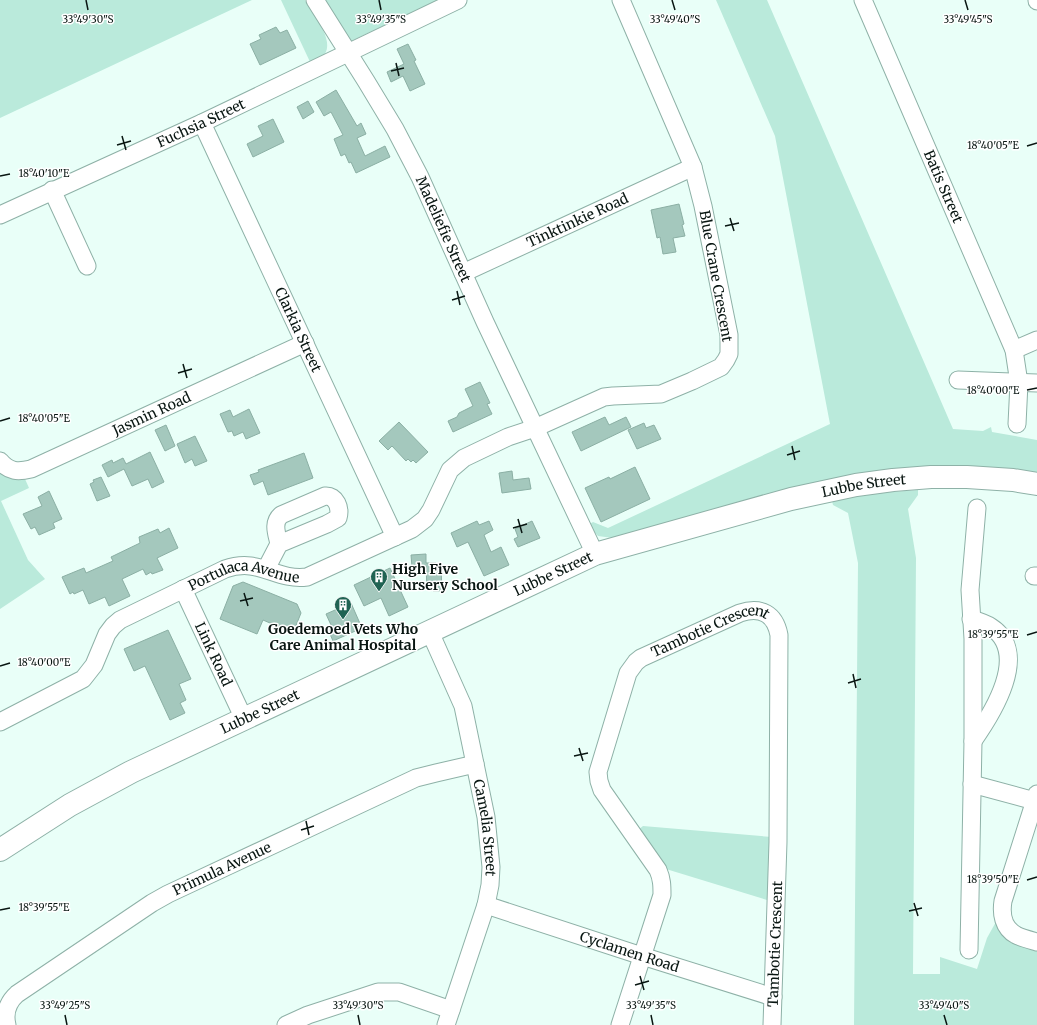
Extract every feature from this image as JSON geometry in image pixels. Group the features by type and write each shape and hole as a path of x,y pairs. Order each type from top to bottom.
{"main road":[{"name":"Lubbe Street","path":"0,850 70,805 108,784 595,554 784,501 856,484 904,479 953,477 1013,480 1037,484"}],"street":[{"name":"Madeliefie Street","path":"315,0 388,117 413,163 534,428 595,554"},
{"path":"347,52 458,0"},
{"name":"Blue Crane Crescent","path":"534,428 604,397 661,394 668,392 721,367 729,354 729,335 703,206 693,167 621,0"},
{"name":"Batis Street","path":"862,0 1014,350 1019,383 1017,424"},
{"name":"Fuchsia Street","path":"0,215 202,123 347,52"},
{"name":"Clarkia Street","path":"202,123 395,537"},
{"name":"Tinktinkie Road","path":"463,273 693,167"},
{"path":"52,190 87,266"},
{"path":"1014,350 1037,340"},
{"name":"Jasmin Road","path":"0,461 8,469 15,472 31,470 305,343"},
{"path":"958,380 1037,383"},
{"name":"Portulaca Avenue","path":"0,722 83,679 94,665 107,634 113,626 128,615 233,566 248,565 266,569 288,577 307,577 395,537 412,529 425,519 431,510 450,470 456,464 464,458 508,437 534,428"},
{"path":"969,950 972,784 970,590 978,508"},
{"path":"266,569 279,544"},
{"name":"Link Road","path":"183,589 244,719"},
{"name":"Tambotie Crescent","path":"620,1025 662,895 661,877 654,864 602,790 598,777 598,772 628,673 641,658 747,610 766,613 772,618 777,626 779,635 778,842 772,1025"},
{"path":"971,619 992,627 999,634 1006,647 1008,658 1008,669 1005,681 996,702 983,726 972,741"},
{"name":"Camelia Street","path":"430,632 463,706 486,817 491,867 490,885 486,905 449,1017"},
{"name":"Primula Avenue","path":"7,1025 7,1009 17,994 152,903 168,894 416,778 475,764"},
{"path":"972,784 1036,797 1003,901 1002,910 1006,926 1011,931 1016,935 1037,942"},
{"name":"Cyclamen Road","path":"486,905 773,997"},
{"path":"286,1025 308,1015 378,992 400,992 449,1017"}],"green space":[{"path":"0,0 252,0 0,118"},
{"path":"281,0 305,0 322,27 327,42 327,49 320,59 311,64"},
{"path":"322,0 438,0 351,41 345,39"},
{"path":"716,0 767,0 953,429 983,431 991,427 992,432 1037,440 1037,474 862,473 807,484 613,538 598,536 588,525 593,522 608,528 830,424 775,136"},
{"path":"0,469 25,479 29,488 1,501 28,560 45,579 0,609"},
{"path":"918,490 918,495 908,509 916,558 913,974 940,974 940,957 977,969 987,938 997,920 1037,948 1037,1025 854,1025 858,563 848,513 833,505 832,501 877,493"},
{"path":"643,826 772,837 767,900 666,869 638,830"}],"building":[{"path":"276,27 280,33 287,30 296,48 260,65 250,44 261,39 259,35"},
{"path":"408,44 425,84 410,91 403,76 391,82 387,72 404,64 397,49"},
{"path":"336,90 357,126 361,123 366,134 357,138 365,156 385,146 390,157 356,173 345,154 341,156 334,139 343,135 331,112 324,116 316,102"},
{"path":"308,101 314,112 303,119 297,107"},
{"path":"273,119 284,142 253,157 247,144 263,136 258,126"},
{"path":"679,204 684,224 682,225 685,236 673,238 676,252 663,254 660,237 657,238 651,210"},
{"path":"480,382 490,403 487,404 492,414 453,432 448,421 457,417 459,413 473,406 465,389"},
{"path":"249,409 260,433 246,439 243,432 234,436 232,431 228,432 220,414 230,410 233,417"},
{"path":"605,417 609,425 626,417 631,427 581,451 572,432"},
{"path":"399,422 428,452 416,463 413,460 411,462 408,459 406,461 392,446 388,450 379,441"},
{"path":"644,423 646,428 654,425 661,439 637,449 628,430"},
{"path":"166,425 175,446 165,451 155,430"},
{"path":"195,436 207,461 195,466 192,459 185,463 177,444"},
{"path":"150,452 164,482 152,488 148,479 132,486 124,469 108,477 102,465 112,460 113,463 123,458 126,464"},
{"path":"304,453 313,478 268,495 263,481 254,485 250,475 259,472 258,470"},
{"path":"635,467 650,499 601,522 585,488 609,477 610,479"},
{"path":"512,471 513,480 529,478 531,489 502,493 499,473"},
{"path":"101,477 110,496 97,501 90,484 94,482 93,480"},
{"path":"49,491 62,519 53,523 55,528 39,535 35,527 31,529 23,514 42,506 38,497"},
{"path":"477,521 479,525 489,521 493,530 484,535 491,552 501,547 509,565 484,576 468,542 457,547 451,533"},
{"path":"532,521 540,538 518,547 514,539 518,537 515,529"},
{"path":"169,528 178,548 157,558 163,570 152,574 151,572 146,575 143,569 122,579 130,596 109,606 105,597 89,604 83,590 70,594 62,577 84,568 86,573 113,561 111,557 140,543 139,537 158,529 160,533"},
{"path":"426,554 426,563 436,563 436,568 441,567 442,591 433,591 433,588 427,588 426,566 412,567 411,555"},
{"name":"High Five Nursery School","path":"390,568 408,607 389,616 381,598 364,606 354,585"},
{"path":"243,582 297,604 301,613 293,633 263,620 257,634 220,619 233,586"},
{"name":"Goedemoed Vets Who Care Animal Hospital","path":"351,603 362,628 333,641 327,627 331,625 326,614"},
{"path":"168,630 191,679 179,684 186,700 180,703 185,713 170,720 145,666 134,671 124,649"}],"place":[{"name":"High Five Nursery School","path":"379,592"},
{"name":"Goedemoed Vets Who Care Animal Hospital","path":"343,620"}]}
